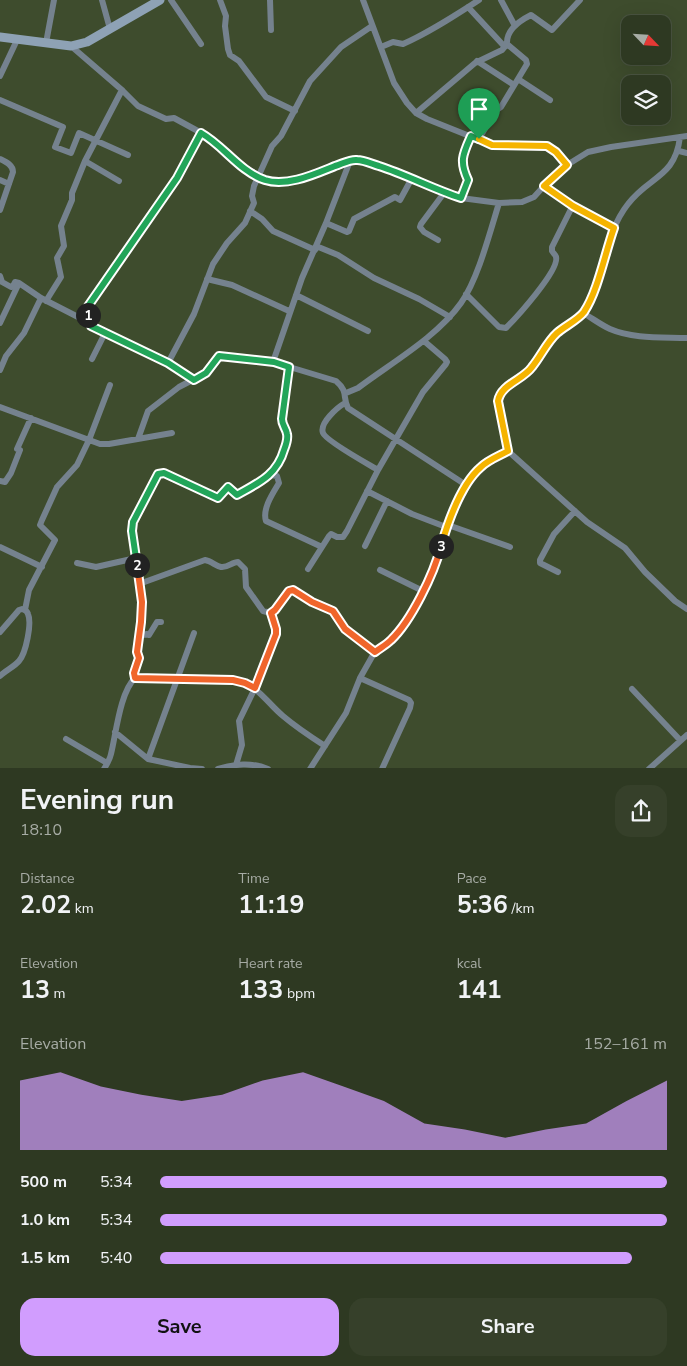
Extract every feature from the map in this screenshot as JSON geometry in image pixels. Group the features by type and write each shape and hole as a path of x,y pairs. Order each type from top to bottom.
{"main road":[{"path":"0,37 71,46 87,42 160,0"}],"street":[{"path":"46,43 54,0"},
{"path":"102,0 110,29"},
{"path":"171,0 201,44"},
{"path":"220,0 226,16 225,26 230,55 239,62 266,97 295,111"},
{"path":"270,0 271,30"},
{"path":"363,0 397,90 416,113 492,145 547,146 556,152 567,165"},
{"path":"381,47 394,42 403,44 408,42 443,23 478,0"},
{"path":"501,0 515,26"},
{"path":"416,113 477,61 498,52 506,45 506,37 515,26 531,15 552,30 580,0"},
{"path":"468,7 506,45 527,62 526,67 501,107 495,111 479,139"},
{"path":"168,363 194,314 213,264 227,242 245,223 254,203 252,196 254,186 272,146 282,136 310,81 341,47 372,26"},
{"path":"0,76 17,40"},
{"path":"71,46 122,90 133,102 145,110 166,119 174,118 201,133 237,163 259,177 277,182 312,175 350,161 361,161 412,178 444,193 461,198 499,203 527,200 534,198 567,165 588,152 684,137 671,166 628,204 614,228 596,285 584,313 557,333 532,368 501,392 498,396 498,401 508,451 597,530 625,548 644,572 675,601 687,609"},
{"path":"477,61 550,100"},
{"path":"0,370 6,356 24,333 43,300 61,277 57,258 64,246 61,226 85,161 122,90"},
{"path":"0,100 63,127 56,147 71,153 79,134 128,155"},
{"path":"0,276 2,282 11,287 15,282 19,283 43,300 80,318 177,178 201,133"},
{"path":"461,198 468,180 463,169 462,158 471,136"},
{"path":"679,151 687,153"},
{"path":"0,159 13,168 10,184 0,210"},
{"path":"85,161 119,181"},
{"path":"274,362 296,295 350,161"},
{"path":"326,223 346,232 349,231 354,219 395,197 400,200 412,178"},
{"path":"0,180 10,184"},
{"path":"544,186 573,206 614,228"},
{"path":"438,240 424,232 420,227 444,193"},
{"path":"346,393 358,388 424,341 450,317 462,302 481,260 499,203"},
{"path":"466,294 499,326 506,328 538,293 550,273 557,260 552,247 573,206"},
{"path":"250,210 273,231 338,255 374,278 419,299 450,317"},
{"path":"207,279 232,285 290,311"},
{"path":"0,323 19,283"},
{"path":"296,295 368,331"},
{"path":"84,312 94,319 91,326 168,363 194,380"},
{"path":"584,313 604,326 619,332 633,335 687,338"},
{"path":"92,359 105,333"},
{"path":"308,569 331,534 343,537 378,470 423,392 447,362 424,341"},
{"path":"138,439 148,411 179,387 206,373 219,356 274,362 329,378 341,385 346,393 345,403 348,408 466,486"},
{"path":"135,678 134,673 139,658 137,652 142,602 132,531 133,522 158,474 164,473 218,498 228,487 237,495 270,475 282,458 286,443 287,434 282,424 282,419 289,367"},
{"path":"0,676 20,661 24,655 28,638 28,614 25,610 29,590 55,540 40,525 57,487 77,465 89,440 110,385"},
{"path":"345,403 333,411 322,431 334,443 378,470"},
{"path":"0,407 100,444 172,433"},
{"path":"0,481 5,482 11,473 20,450 17,449 31,418"},
{"path":"310,768 346,713 360,678 375,652 395,637 423,591 439,557 447,526 473,474 482,465 508,451"},
{"path":"270,475 277,476 279,483 268,503 264,517 266,521 322,547"},
{"path":"367,491 412,514 510,548"},
{"path":"365,546 387,501"},
{"path":"558,572 540,563 540,560 554,534 575,511"},
{"path":"0,547 42,567"},
{"path":"78,563 96,567 136,558"},
{"path":"139,584 205,560 221,567 238,562 245,569 246,588 259,607 263,611 271,613"},
{"path":"380,570 423,591"},
{"path":"271,613 289,591 293,590 312,602 333,611 345,629 375,652"},
{"path":"0,632 20,610 25,610"},
{"path":"236,765 242,745 239,721 255,688 276,634 271,613"},
{"path":"139,636 150,635 157,622 160,622"},
{"path":"148,759 194,633"},
{"path":"66,739 106,766 112,754 115,732 129,684 135,678 233,680 255,688 282,715 325,746"},
{"path":"360,678 409,700 411,703 382,768"},
{"path":"632,689 684,738 649,768"},
{"path":"115,732 148,759 190,768 202,768"},
{"path":"218,768 236,765 268,768"}],"route":[{"path":"201,133 243,168 267,180 277,182 291,180 356,160 392,170 437,190 461,198 468,180 463,169 462,158 471,136 479,139 492,145 543,145 552,149 567,165 544,186 573,206 614,228 598,278 584,313 557,333 532,368 498,396 508,451 482,465 473,474 446,528 439,557 417,604 395,637 375,652 345,629 333,611 312,602 293,590 289,591 271,613 276,634 255,688 233,680 135,678 134,673 139,658 137,652 142,602 132,531 133,522 155,478 161,472 218,498 228,487 237,495 270,475 282,458 286,443 287,434 282,424 282,419 289,367 274,362 219,356 206,373 194,380 168,363 91,326 94,319 84,312 177,178 201,133"}]}
